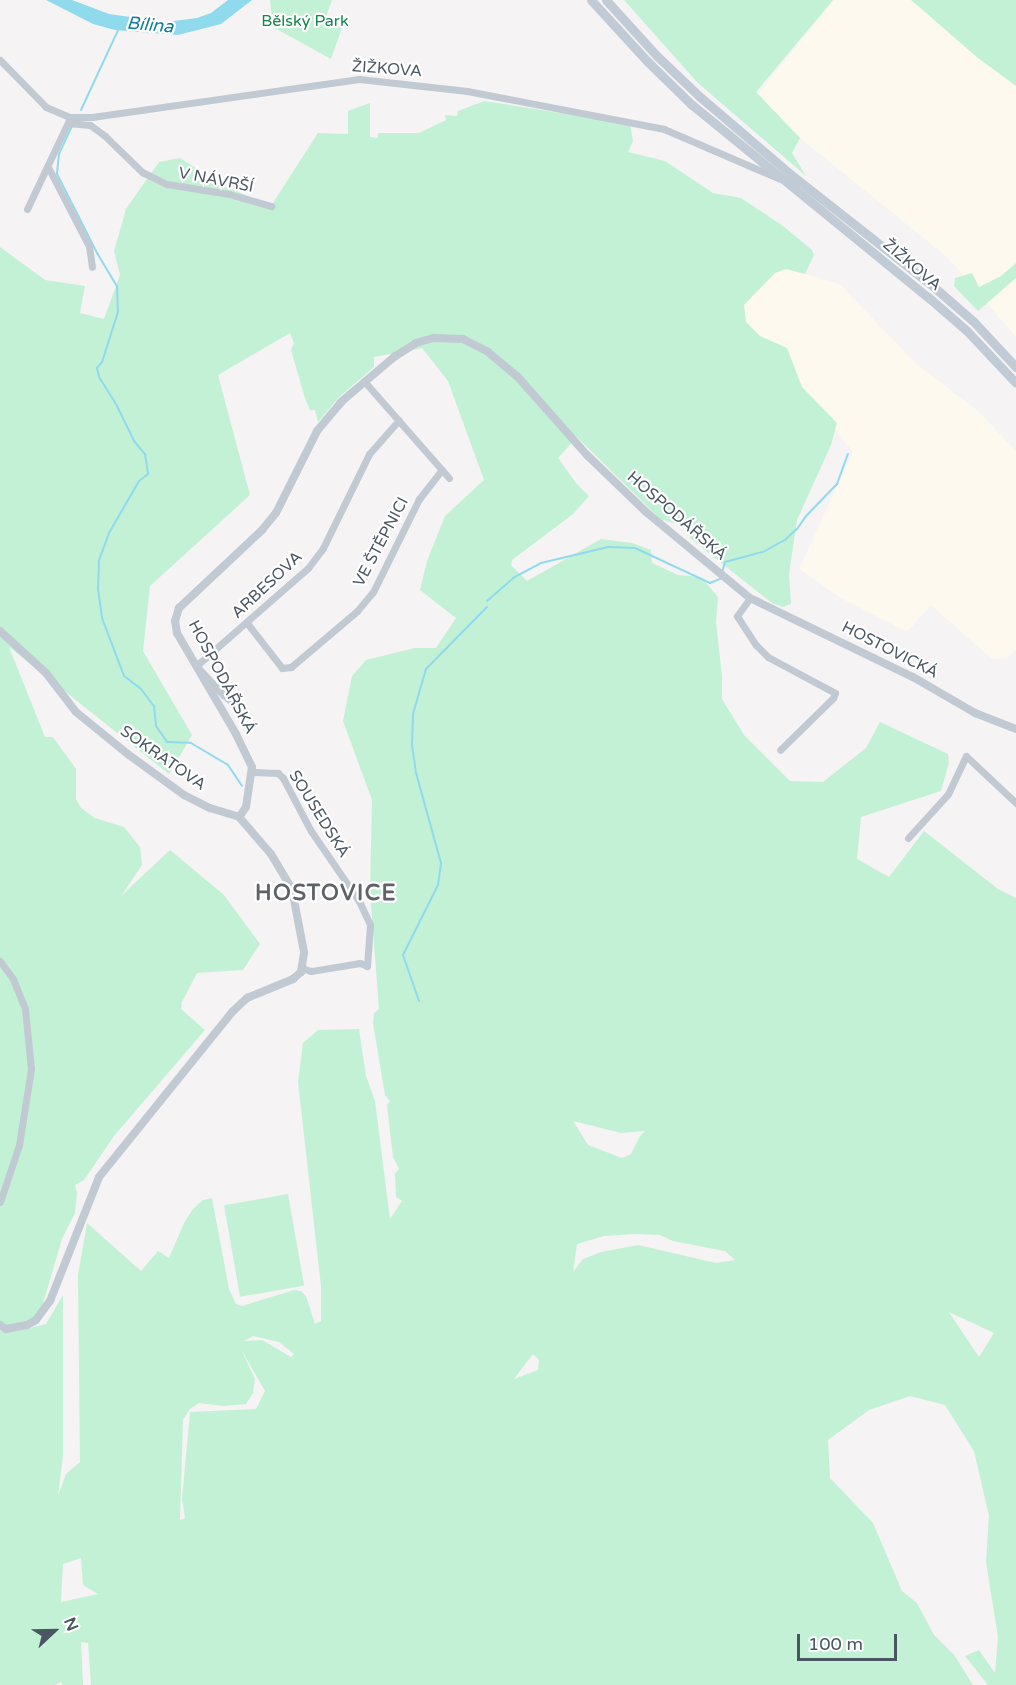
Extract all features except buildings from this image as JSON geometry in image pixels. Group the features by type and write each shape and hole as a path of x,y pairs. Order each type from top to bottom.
{"main road":[{"name":"ŽIŽKOVA","path":"593,2 691,104 945,312 1016,383"},
{"name":"ŽIŽKOVA","path":"608,3 657,56 699,96 789,173 907,265 974,322 1016,367"}],"street":[{"name":"ŽIŽKOVA","path":"0,60 46,107 69,120 359,79 467,91 534,102 663,129 782,180"},
{"path":"27,209 69,120"},
{"name":"V NÁVRŠÍ","path":"69,120 90,125 105,136 142,172 167,184 229,194 271,206"},
{"path":"48,167 90,246 92,267"},
{"name":"HOSPODÁŘSKÁ","path":"239,817 246,807 252,767 236,734 177,633 175,621 179,608 262,530 276,513 317,431 341,402 364,381 409,348 434,338 464,339 488,352 530,388 587,455 646,512 750,598"},
{"path":"364,381 448,478"},
{"name":"ARBESOVA","path":"197,667 308,568 323,548 369,454 399,420"},
{"name":"VE ŠTĚPNICI","path":"247,623 282,668 291,667 357,610 373,592 419,499 442,470"},
{"path":"750,598 737,616 756,645 768,657 835,693 833,698 780,750"},
{"name":"HOSTOVICKÁ","path":"750,598 913,677 975,713 1016,729"},
{"name":"SOKRATOVA","path":"0,631 46,673 76,712 129,755 184,795 219,812 239,817"},
{"path":"197,667 223,695 244,711"},
{"path":"908,838 948,794 966,756 1016,803"},
{"name":"SOUSEDSKÁ","path":"251,772 278,773 283,778 311,831 359,901 370,925 367,966 360,963 310,970 303,968"},
{"path":"0,1325 6,1329 27,1325 36,1320 50,1301 91,1192 105,1168 232,1012 247,998 293,979 303,968 304,952 292,889 271,854 239,817"},
{"path":"0,961 13,979 25,1010 31,1069 19,1145 0,1202"}],"shaded area":[{"path":"834,0 916,0 1016,78 1016,337 947,257 800,138 758,94"},
{"path":"786,269 840,284 914,362 978,411 1016,451 1016,649 1007,658 992,659 931,605 907,632 841,598 799,569 853,452 802,387 787,348 760,336 746,322 744,305 775,273"}],"green space":[{"name":"Bělský Park","path":"270,0 332,0 325,19 343,25 331,59 273,27"},
{"path":"624,0 833,0 756,92 800,138 792,153 806,176 698,83"},
{"path":"911,0 1016,0 1016,86 978,58"},
{"path":"484,101 630,124 633,141 628,152 665,161 713,193 741,198 783,226 812,250 814,255 805,274 786,269 775,273 744,305 746,322 760,336 787,348 802,387 837,423 831,445 797,520 789,574 791,604 783,607 772,603 690,538 693,529 660,519 577,437 558,458 576,483 589,496 573,514 512,560 511,565 527,581 601,539 632,543 651,550 652,563 678,575 701,577 718,597 716,622 722,699 744,735 790,781 823,782 866,748 880,722 948,754 949,763 941,791 861,817 857,859 889,877 924,831 998,889 1016,898 1016,1685 988,1685 965,1656 979,1650 995,1673 998,1637 986,1562 989,1516 974,1451 945,1405 910,1396 869,1410 828,1440 830,1478 873,1523 902,1591 917,1603 934,1635 955,1656 973,1685 91,1685 88,1643 81,1642 83,1685 62,1685 61,1682 55,1685 0,1685 0,247 45,280 85,286 80,313 104,319 120,275 114,251 126,209 159,162 180,158 224,186 271,206 318,133 348,134 348,111 370,103 370,137 378,138 378,133 419,133 446,120 445,115 457,116 458,111","holes":["290,333 294,343 291,350 305,398 310,410 315,410 318,422 338,398 374,367 374,357 422,348 448,381 484,480 445,516 427,561 420,590 456,618 436,648 415,648 366,660 352,676 343,721 372,800 370,892 379,1009 374,1013 373,1023 385,1095 390,1101 387,1105 393,1157 399,1169 395,1174 396,1197 402,1201 390,1219 375,1101 366,1076 359,1029 318,1030 303,1043 298,1082 321,1286 321,1321 315,1324 306,1296 301,1291 294,1290 242,1306 236,1304 229,1289 212,1198 203,1200 193,1209 184,1223 169,1258 158,1251 141,1271 87,1223 78,1275 80,1462 66,1474 58,1496 63,1456 63,1295 46,1324 17,1331 6,1325 27,1325 42,1307 62,1239 75,1213 77,1193 75,1185 84,1180 114,1136 205,1030 181,1009 182,1002 197,973 243,970 260,944 224,895 170,850 121,896 142,865 140,847 124,827 95,818 81,808 76,799 76,769 53,737 45,737 9,647 169,774 192,735 143,651 150,586 250,495 218,375","573,1121 621,1133 645,1131 631,1154 622,1158 588,1145","660,1235 673,1241 725,1251 735,1260 716,1263 638,1245 601,1252 583,1259 573,1272 577,1244 604,1236","949,1312 994,1333 979,1357","253,1336 279,1342 294,1354 291,1357 262,1340 244,1341","241,1349 265,1391 256,1409 190,1412 182,1499 185,1518 180,1520 183,1420 190,1409 199,1403 223,1406 246,1404 253,1393 255,1379","533,1354 539,1360 538,1370 514,1379","81,1558 83,1585 98,1594 61,1602 63,1564"]},
{"path":"1016,263 1016,278 978,311 954,286 955,278 972,273 979,287 1001,276"},
{"path":"288,1194 304,1286 240,1297 224,1205"}],"water":[{"name":"Bílina","path":"46,0 72,0 109,14 166,22 197,18 211,13 228,0 252,0 221,24 178,35 115,30 93,24"}],"waterway":[{"name":"Bílina","path":"81,110 119,28"},
{"path":"72,126 59,154 57,174 97,253 117,286 118,312 102,362 97,368 99,377 117,406 134,441 145,454 148,474 139,481 109,533 99,561 98,589 102,618 124,676 141,689 154,706 156,726 167,742 191,743 228,765 242,786"},
{"path":"722,573 725,562 763,552 785,540 797,529 806,516 837,484 848,454"},
{"path":"487,601 513,578 541,563 608,547 635,548 710,583 720,579"},
{"path":"419,1001 403,955 438,885 441,863 416,773 412,745 413,714 426,669 487,607"}],"district":[{"name":"HOSTOVICE","path":"326,894"}]}
